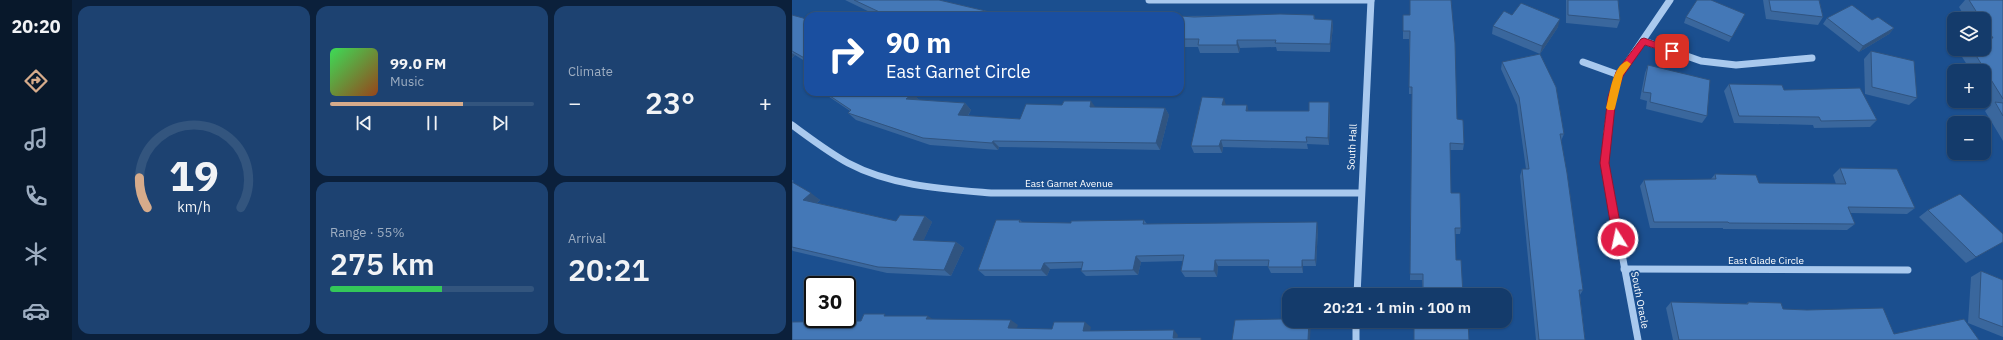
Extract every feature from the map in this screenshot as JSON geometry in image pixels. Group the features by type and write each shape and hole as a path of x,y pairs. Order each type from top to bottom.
{"street":[{"path":"1149,0 1371,0"},
{"name":"South Hall","path":"1357,288 1371,0"},
{"name":"South Oracle","path":"1638,340 1605,163 1612,97 1619,75 1644,41 1670,0"},
{"path":"1644,41 1701,61 1729,64 1812,58"},
{"path":"1583,62 1619,75"},
{"name":"East Garnet Avenue","path":"792,125 849,163 885,176 931,187 991,193 1361,193"},
{"name":"East Glade Circle","path":"1624,269 1908,270"},
{"path":"1356,328 1356,340"}],"building":[{"path":"854,0 939,0 990,12 880,12"},
{"path":"1410,0 1451,0 1455,43 1457,119 1463,120 1464,144 1450,143 1451,193 1460,193 1461,228 1455,228 1456,260 1461,260 1463,288 1423,288 1423,274 1410,274 1412,87 1409,87 1410,31 1403,31 1403,15 1410,15"},
{"path":"1568,0 1618,0 1620,20 1568,15"},
{"path":"1697,0 1711,0 1745,14 1732,37 1686,17"},
{"path":"1769,0 1819,0 1823,17 1771,11"},
{"path":"1969,0 2003,0 2003,99 1991,80 1991,64 1981,64 1976,56 1991,56 1991,38 1993,38 1991,35 1991,12 1977,12"},
{"path":"1521,3 1560,19 1542,46 1493,26 1504,11 1512,15"},
{"path":"1852,5 1872,20 1878,17 1894,28 1863,46 1827,18"},
{"path":"1280,14 1314,15 1314,19 1332,20 1330,44 1275,43 1276,40 1237,40 1237,45 1198,45 1199,39 1184,39 1184,16"},
{"path":"792,15 804,19 804,58 792,51"},
{"path":"1871,51 1914,61 1917,98 1872,87"},
{"path":"1540,54 1556,87 1564,134 1560,134 1567,173 1583,290 1579,290 1585,340 1539,340 1522,169 1529,169 1519,97 1502,62"},
{"path":"1648,65 1710,80 1707,116 1650,102 1651,93 1643,92"},
{"path":"1729,84 1782,85 1784,90 1860,88 1877,120 1821,121 1819,117 1739,116"},
{"path":"830,96 910,96 906,99 965,103 958,115 1020,119 1026,104 1062,105 1064,101 1091,101 1090,107 1165,108 1156,143 993,141 992,143 923,138 848,113 851,110"},
{"path":"1202,97 1224,98 1222,105 1247,105 1246,111 1309,111 1309,102 1329,102 1328,138 1306,137 1307,142 1221,140 1219,146 1191,146"},
{"path":"1995,102 2003,103 2003,116"},
{"path":"1840,168 1897,169 1915,208 1848,207 1855,224 1654,222 1644,180 1716,179 1715,174 1756,175 1759,183 1846,184"},
{"path":"792,182 811,193 803,200 896,221 900,215 925,216 913,240 956,242 944,270 878,267 792,247"},
{"path":"1960,194 2003,234 2003,242 1976,257 1928,210"},
{"path":"996,220 1071,223 1071,221 1144,220 1143,224 1317,222 1315,260 1302,260 1302,267 1268,267 1269,260 1215,260 1214,271 1181,271 1184,255 1136,256 1133,270 1081,271 1083,262 1044,263 1041,270 978,270"},
{"path":"1981,271 2003,280 2003,327 1979,318"},
{"path":"1671,302 1748,304 1748,302 1781,303 1783,309 1807,310 1883,308 1894,334 1964,319 1979,340 1679,340"},
{"path":"864,314 885,314 884,316 928,316 926,319 1011,320 1008,328 1052,329 1054,322 1085,322 1083,331 1174,330 1173,338 1201,338 1201,340 792,340 792,322 804,322 804,328 856,328 856,321 861,321"},
{"path":"1282,319 1282,328 1309,328 1308,340 1232,340 1235,320"},
{"path":"1414,328 1468,328 1469,340 1414,340"}],"slow traffic":[{"path":"1611,108 1612,97 1619,75 1627,64"}],"route":[{"path":"1618,239 1605,163 1607,132 1612,97 1619,75 1644,41 1672,51"}]}
